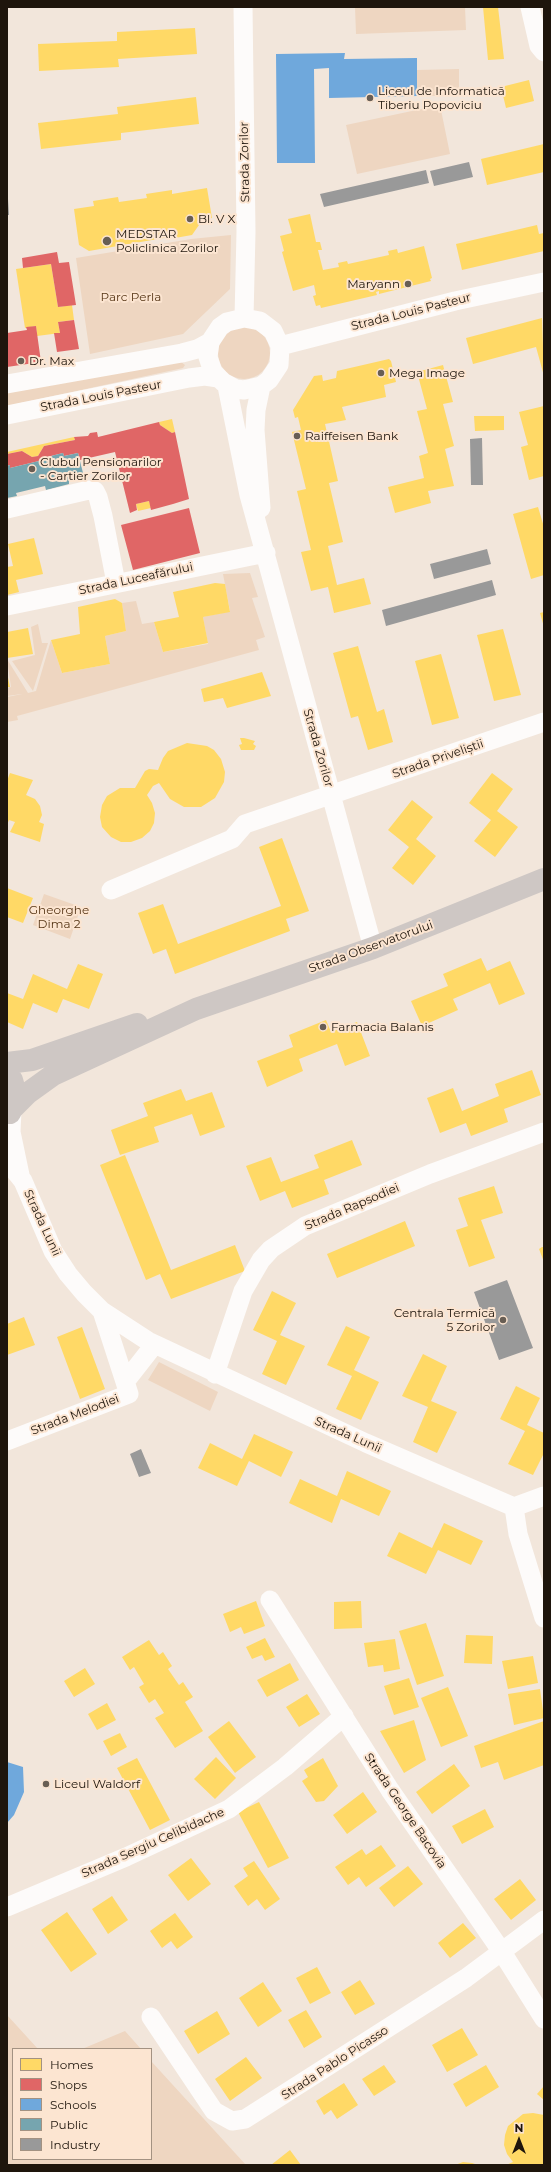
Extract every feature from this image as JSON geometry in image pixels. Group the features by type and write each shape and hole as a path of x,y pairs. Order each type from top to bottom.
{"main road":[{"name":"Strada Observatorului","path":"10,1112 28,1093 53,1075 196,1009 373,948 544,879"},
{"name":"Strada Observatorului","path":"7,1063 32,1060 167,1014 196,1009"},
{"path":"7,1072 15,1087 15,1101 10,1112"}],"street":[{"name":"Strada Zorilor","path":"242,7 246,232 244,318"},
{"path":"530,7 539,46 544,52"},
{"name":"Strada Louis Pasteur","path":"280,346 455,301 544,282"},
{"path":"7,384 182,353 197,349 210,342 220,327 235,319 252,318 267,326 277,338 280,346 279,365 269,380 261,386 244,390 223,382"},
{"name":"Strada Zorilor","path":"210,342 208,358 213,372 223,382 242,466 373,948"},
{"name":"Strada Louis Pasteur","path":"7,415 189,378 205,376 223,382"},
{"name":"Strada Zorilor","path":"261,386 255,420 265,550"},
{"path":"7,509 89,490 95,491 101,509 116,583"},
{"name":"Strada Luceafărului","path":"7,606 265,550"},
{"name":"Strada Priveliștii","path":"111,890 232,839 245,824 544,722"},
{"name":"Strada Lunii","path":"10,1112 11,1132 21,1178 56,1256 84,1293 102,1311 154,1345 366,1443 514,1507"},
{"name":"Strada Rapsodiei","path":"215,1374 243,1291 262,1260 271,1249 305,1226 430,1174 544,1132"},
{"name":"Strada Lunii","path":"7,1161 21,1178"},
{"name":"Strada Melodiei","path":"7,1441 129,1394 102,1311"},
{"path":"125,1382 154,1345"},
{"path":"544,1496 514,1507 518,1534 544,1618"},
{"name":"Strada George Bacovia","path":"270,1600 390,1790 502,1952 544,2019"},
{"name":"Strada Sergiu Celibidache","path":"7,1907 134,1853 229,1809 285,1767 344,1716"},
{"name":"Strada Pablo Picasso","path":"151,2017 214,2111 232,2121 245,2119 466,1978 544,1920"}],"green space":[{"path":"355,7 465,7 466,30 356,34"},
{"path":"459,69 459,96 417,96 417,70"},
{"path":"440,105 450,154 357,174 346,125"},
{"name":"Parc Perla","path":"231,235 230,289 183,334 90,354 76,258 191,239"},
{"path":"239,327 249,327 263,334 270,348 270,358 263,372 249,379 239,379 229,375 222,368 218,358 218,348 222,338 229,331"},
{"path":"181,362 185,365 183,368 7,406 7,391"},
{"path":"250,573 258,597 252,598 265,637 256,640 259,650 17,716 18,720 7,722 7,697 22,694 7,696 7,688 11,687 7,659 28,693 36,691 51,640 62,673 110,664 105,636 126,631 122,603 136,601 142,624 154,622 163,652 208,644 203,617 230,611 223,574"},
{"path":"38,624 42,643 48,643 33,691 12,661 35,655 31,627"},
{"name":"Gheorghe Dima 2","path":"44,894 81,907 70,939 33,925"},
{"path":"159,1362 218,1392 210,1411 148,1380"},
{"path":"7,2015 37,2048 12,2048 12,2160 152,2160 152,2062 246,2165 7,2165"},
{"path":"125,2031 140,2048 84,2048"}],"building: Homes":[{"path":"483,7 498,7 504,59 488,60"},
{"path":"195,28 197,54 118,59 119,67 39,71 38,44 117,41 117,32"},
{"path":"529,80 534,101 506,108 501,87"},
{"path":"196,97 199,124 121,133 121,140 41,149 38,123 118,114 117,107"},
{"path":"544,144 544,172 487,185 481,159"},
{"path":"207,188 212,218 197,221 199,225 192,235 175,238 175,236 89,251 79,245 74,209 94,206 93,201 118,197 119,202 147,198 146,194 172,190 172,194"},
{"path":"310,214 316,242 320,242 322,250 318,250 323,270 339,267 338,263 347,261 348,264 389,255 388,251 397,249 398,253 424,246 432,278 430,279 431,281 379,294 379,291 376,292 377,295 321,308 320,305 316,306 313,296 316,295 314,285 293,291 282,252 284,251 280,236 292,233 288,219"},
{"path":"537,225 539,234 544,233 544,251 462,270 456,244"},
{"path":"51,264 58,307 72,305 74,320 58,322 60,333 37,336 36,326 25,328 16,269"},
{"path":"542,318 544,376 536,347 473,364 466,338"},
{"path":"389,359 391,361 396,382 384,385 386,397 342,407 346,420 325,424 338,481 329,483 343,542 328,546 337,585 364,578 371,604 334,613 328,587 311,591 301,552 311,550 297,491 306,489 292,432 301,430 298,417 295,418 293,410 314,376 322,375 323,381 336,378 337,371"},
{"path":"443,365 453,402 443,404 454,446 445,449 454,486 428,491 431,503 395,513 388,487 424,478 419,456 428,453 417,411 427,409 417,372"},
{"path":"544,406 544,476 529,480 521,447 528,445 519,412"},
{"path":"474,416 504,416 504,430 475,431"},
{"path":"172,419 175,432 172,433 160,425 159,422"},
{"path":"74,437 75,440 44,446 38,456 32,457 22,451 7,454 7,452"},
{"path":"149,501 151,508 138,511 136,504"},
{"path":"538,507 544,527 544,575 531,579 513,514"},
{"path":"34,538 43,574 16,580 19,592 7,595 7,567 13,566 8,544"},
{"path":"215,583 225,584 230,612 203,617 208,643 163,652 154,622 179,617 173,592"},
{"path":"115,599 122,603 126,631 105,636 110,664 62,673 51,640 80,634 78,607"},
{"path":"544,612 544,627 540,613"},
{"path":"28,628 33,654 7,658 7,632"},
{"path":"503,629 521,695 494,701 477,635"},
{"path":"358,646 377,712 384,709 393,742 368,750 358,716 351,718 333,653"},
{"path":"441,654 459,718 432,725 415,661"},
{"path":"262,672 271,696 227,708 223,698 204,702 201,689"},
{"path":"7,673 10,687 7,687"},
{"path":"240,738 255,741 253,744 256,746 254,750 241,750 239,745 242,744"},
{"path":"187,743 207,746 214,750 221,759 225,772 224,782 215,798 201,807 184,807 170,799 159,783 153,786 147,795 152,803 155,813 154,823 150,831 142,838 131,842 121,842 111,837 102,827 100,817 102,805 107,796 120,788 135,788 145,771 149,769 158,770 168,751"},
{"path":"10,773 33,780 26,795 35,799 40,806 42,815 39,822 44,824 40,842 10,832 15,822 9,820 7,825 7,781"},
{"path":"492,773 513,789 497,811 518,827 495,857 474,841 491,820 469,803"},
{"path":"412,800 433,817 416,839 436,856 413,885 392,868 409,847 388,830"},
{"path":"282,838 309,911 286,919 290,931 175,974 166,949 153,954 138,913 163,904 178,944 281,906 259,847"},
{"path":"7,888 33,898 23,923 7,917"},
{"path":"481,958 487,971 510,961 525,994 499,1005 490,983 453,999 458,1010 422,1026 411,1001 448,986 443,974"},
{"path":"78,964 103,974 89,1009 63,999 57,1013 33,1003 23,1029 7,1022 7,993 23,999 33,974 67,989"},
{"path":"326,1020 331,1032 357,1022 370,1056 345,1066 337,1044 299,1059 303,1071 267,1087 257,1061 293,1047 289,1035"},
{"path":"532,1070 541,1095 504,1109 508,1122 471,1136 466,1123 440,1133 427,1098 453,1088 462,1111 499,1096 495,1084"},
{"path":"181,1089 186,1101 212,1092 225,1127 200,1136 192,1114 154,1127 159,1142 120,1155 111,1130 148,1116 143,1103"},
{"path":"352,1140 362,1165 324,1180 329,1194 292,1208 285,1191 260,1201 246,1166 271,1157 281,1182 319,1168 314,1155"},
{"path":"125,1155 171,1270 235,1245 245,1271 171,1299 160,1274 146,1280 100,1165"},
{"path":"494,1186 503,1213 481,1220 495,1258 469,1267 456,1230 468,1226 458,1198"},
{"path":"405,1221 415,1246 337,1278 327,1254"},
{"path":"544,1247 544,1262 539,1249"},
{"path":"272,1291 296,1303 280,1335 305,1346 286,1385 262,1374 277,1341 253,1330"},
{"path":"24,1317 35,1345 7,1355 7,1324"},
{"path":"346,1326 370,1337 354,1370 379,1382 361,1420 336,1409 352,1376 327,1365"},
{"path":"82,1327 105,1389 80,1399 57,1337"},
{"path":"423,1354 447,1366 431,1401 457,1412 437,1453 413,1442 428,1407 402,1396"},
{"path":"516,1386 540,1398 527,1425 544,1433 544,1453 533,1475 508,1464 525,1431 500,1419"},
{"path":"254,1434 293,1452 281,1477 249,1461 237,1486 198,1468 210,1443 242,1459"},
{"path":"347,1471 391,1491 379,1516 341,1499 332,1523 289,1503 300,1479 337,1496"},
{"path":"444,1523 483,1541 471,1565 438,1550 426,1574 387,1556 399,1532 432,1548"},
{"path":"256,1601 265,1626 244,1634 241,1627 230,1632 223,1614"},
{"path":"361,1601 362,1628 334,1629 334,1602"},
{"path":"426,1623 444,1676 417,1685 399,1631"},
{"path":"466,1635 493,1636 492,1664 464,1663"},
{"path":"265,1638 275,1657 265,1661 262,1655 252,1659 246,1647"},
{"path":"395,1639 400,1669 384,1672 383,1665 368,1667 364,1643"},
{"path":"149,1640 159,1655 163,1652 172,1666 168,1669 179,1685 183,1682 193,1697 185,1702 203,1731 175,1748 155,1718 164,1713 155,1699 149,1703 139,1687 144,1684 134,1667 130,1670 122,1657"},
{"path":"533,1656 538,1683 508,1689 502,1661"},
{"path":"290,1663 299,1680 267,1697 257,1680"},
{"path":"85,1668 95,1684 74,1697 64,1681"},
{"path":"409,1678 419,1707 394,1715 384,1686"},
{"path":"448,1687 468,1736 441,1747 421,1698"},
{"path":"540,1689 544,1718 514,1725 508,1694"},
{"path":"307,1694 320,1714 299,1727 286,1707"},
{"path":"107,1703 116,1720 97,1730 88,1714"},
{"path":"414,1720 426,1760 404,1773 380,1731"},
{"path":"229,1721 256,1757 235,1773 208,1737"},
{"path":"544,1721 544,1765 504,1780 498,1762 481,1768 474,1746"},
{"path":"120,1733 127,1747 111,1756 103,1741"},
{"path":"216,1757 236,1778 215,1799 194,1779"},
{"path":"137,1758 170,1820 150,1830 117,1768"},
{"path":"323,1758 338,1786 324,1801 316,1802 302,1781 308,1777 304,1770"},
{"path":"454,1764 470,1786 432,1814 416,1792"},
{"path":"363,1792 377,1812 347,1834 333,1815"},
{"path":"259,1802 289,1858 268,1868 238,1812"},
{"path":"485,1809 494,1827 462,1844 452,1826"},
{"path":"381,1845 396,1866 366,1887 359,1877 348,1885 335,1867 362,1849 366,1855"},
{"path":"191,1858 211,1884 188,1901 168,1875"},
{"path":"254,1861 280,1899 265,1910 257,1899 248,1906 234,1886 248,1876 243,1868"},
{"path":"408,1866 423,1884 394,1907 379,1888"},
{"path":"520,1879 536,1900 511,1920 494,1899"},
{"path":"112,1896 128,1920 108,1934 92,1909"},
{"path":"67,1912 97,1954 71,1972 41,1930"},
{"path":"175,1913 193,1937 177,1949 171,1941 162,1948 150,1931"},
{"path":"463,1923 476,1938 450,1958 438,1943"},
{"path":"317,1967 331,1993 310,2004 296,1978"},
{"path":"360,1980 375,2004 355,2015 341,1992"},
{"path":"263,1982 282,2011 258,2027 239,1998"},
{"path":"306,2010 322,2037 304,2048 288,2020"},
{"path":"217,2011 230,2034 198,2054 184,2031"},
{"path":"462,2028 478,2055 447,2072 432,2045"},
{"path":"246,2057 262,2078 230,2101 215,2079"},
{"path":"384,2065 396,2082 374,2096 362,2079"},
{"path":"486,2065 499,2087 466,2107 453,2084"},
{"path":"344,2083 358,2105 337,2119 331,2110 324,2115 316,2101"},
{"path":"544,2086 544,2100 537,2094"},
{"path":"533,2113 544,2115 544,2165 506,2165 513,2162 507,2154 504,2145 508,2126 523,2114"},
{"path":"290,2150 301,2165 271,2165"},
{"path":"463,2162 472,2163 478,2165 455,2165"}],"building: Shops":[{"path":"57,252 59,263 69,262 76,305 58,307 51,264 23,268 22,258"},
{"path":"74,320 79,349 57,352 54,333 60,333 58,322"},
{"path":"36,326 41,362 7,367 7,333 27,330 26,327"},
{"path":"159,422 160,425 172,433 175,432 189,499 173,504 151,510 149,501 136,504 137,510 130,513 115,452 80,460 78,453 64,456 63,453 10,468 10,465 7,466 7,454 22,451 32,457 38,456 44,446 75,440 74,437 88,436 90,433 97,432 98,437"},
{"path":"189,508 200,553 133,570 121,525"}],"building: Schools":[{"path":"345,53 344,59 417,58 417,96 329,98 329,68 314,69 315,163 277,163 276,54"},
{"path":"7,1762 23,1767 24,1792 14,1815 7,1823"}],"building: Public":[{"path":"63,453 64,456 78,453 84,477 69,481 69,484 46,490 45,486 16,493 17,496 7,498 7,466 10,465 10,468"}],"building: Industry":[{"path":"469,162 473,177 434,186 430,171"},
{"path":"426,170 429,183 324,207 320,194"},
{"path":"8,199 9,215 7,215"},
{"path":"482,438 483,485 471,485 470,439"},
{"path":"487,549 491,564 434,579 430,564"},
{"path":"492,580 496,595 386,626 382,610"},
{"name":"Centrala Termică 5 Zorilor","path":"507,1280 533,1348 499,1360 474,1292"},
{"path":"141,1449 151,1473 139,1477 130,1454"}],"place":[{"name":"Liceul de Informatică Tiberiu Popoviciu","path":"370,98"},
{"name":"Bl. V X","path":"190,219"},
{"name":"MEDSTAR Policlinica Zorilor","path":"107,241"},
{"name":"Maryann","path":"408,284"},
{"name":"Dr. Max","path":"21,361"},
{"name":"Mega Image","path":"381,373"},
{"name":"Raiffeisen Bank","path":"297,436"},
{"name":"Clubul Pensionarilor - Cartier Zorilor","path":"32,469"},
{"name":"Farmacia Balanis","path":"323,1027"},
{"name":"Centrala Termică 5 Zorilor","path":"503,1320"},
{"name":"Liceul Waldorf","path":"46,1784"}]}
